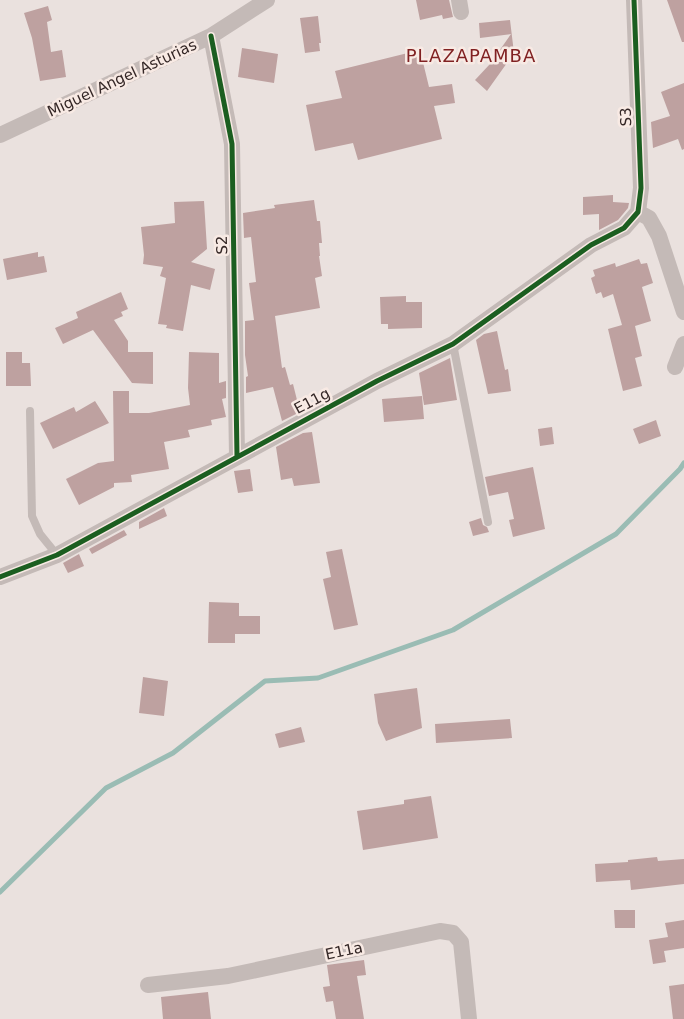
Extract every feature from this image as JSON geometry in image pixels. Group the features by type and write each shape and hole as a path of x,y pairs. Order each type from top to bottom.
{"street":[{"name":"Miguel Angel Asturias","path":"0,135 211,36 267,0"},
{"name":"S3","path":"634,0 642,188 638,212"},
{"name":"S2","path":"211,36 232,144 234,176 237,456"},
{"name":"E11g","path":"0,577 57,555 237,456 378,381 453,344 591,244 624,228 638,212"},
{"path":"638,212 649,218 659,236 684,312"},
{"path":"674,368 684,344"},
{"name":"E11a","path":"148,985 228,976 440,931 453,933 461,942 469,1019"}],"lane":[{"path":"453,344 488,522"},
{"path":"30,411 32,516 40,534 57,555"}],"building":[{"path":"416,0 449,0 453,17 443,19 442,15 420,20"},
{"path":"667,0 684,0 684,42 682,42"},
{"path":"48,6 52,20 47,22 51,52 62,50 66,77 40,81 32,38 24,13"},
{"path":"318,16 320,51 305,53 300,18"},
{"path":"510,20 514,53 487,91 475,80 490,64 511,34 480,38 479,23"},
{"path":"242,48 278,54 274,83 238,77"},
{"path":"420,50 429,87 452,84 455,103 434,106 442,139 358,160 353,143 315,151 306,105 342,98 335,71"},
{"path":"684,83 684,149 682,150 678,139 653,148 651,122 670,116 661,92"},
{"path":"613,195 613,202 629,203 628,208 618,220 599,230 599,214 583,215 583,197"},
{"path":"314,200 317,221 320,221 322,243 319,243 319,256 322,276 315,278 320,308 275,316 282,368 285,367 290,385 293,384 300,412 282,421 273,387 246,393 246,377 248,376 245,355 245,321 254,320 249,283 256,282 251,237 244,238 243,213 275,208 274,205"},
{"path":"204,201 207,249 191,262 215,269 210,290 191,285 183,331 166,328 167,325 158,324 166,278 160,276 163,267 143,264 141,227 175,223 174,202"},
{"path":"38,252 38,257 44,256 47,272 7,280 3,259"},
{"path":"639,259 641,264 647,263 653,283 642,287 651,321 635,326 642,356 635,358 642,386 623,391 608,329 622,325 613,294 603,298 601,292 596,294 591,278 595,276 593,270 615,263 616,267"},
{"path":"121,292 128,309 121,312 123,316 114,320 128,341 128,352 153,352 153,384 132,383 93,330 63,344 55,328 78,318 76,312"},
{"path":"406,296 406,302 422,302 422,328 388,329 388,324 381,324 380,297"},
{"path":"497,331 505,370 508,369 511,391 488,394 476,340 484,334"},
{"path":"6,352 22,352 22,363 30,363 31,386 6,386"},
{"path":"189,352 219,353 219,383 226,381 226,398 222,399 226,417 211,420 212,425 188,430 190,437 164,442 169,469 131,475 132,482 114,483 114,487 79,505 66,479 98,463 114,461 113,391 129,391 129,413 149,413 190,405 188,388"},
{"path":"450,358 457,400 424,405 419,373"},
{"path":"422,396 424,419 384,422 382,399"},
{"path":"95,401 109,423 53,449 40,423 74,407 76,412"},
{"path":"656,420 661,436 639,444 633,429"},
{"path":"552,427 554,444 540,446 538,429"},
{"path":"312,432 320,483 294,486 292,478 281,480 276,447 303,433"},
{"path":"533,467 545,529 513,537 509,520 514,519 508,492 489,496 485,477"},
{"path":"250,469 253,491 238,493 234,471"},
{"path":"164,508 167,516 139,529 139,522"},
{"path":"481,518 483,525 487,527 489,532 473,536 469,522"},
{"path":"124,530 127,535 92,554 89,549"},
{"path":"342,549 358,625 334,630 323,579 331,577 326,552"},
{"path":"79,554 84,566 68,573 63,563"},
{"path":"209,602 239,603 239,616 260,616 260,634 235,634 235,643 208,643"},
{"path":"143,677 168,681 164,716 139,713"},
{"path":"417,688 422,728 386,741 378,723 374,694"},
{"path":"510,719 512,738 436,743 435,724"},
{"path":"301,727 305,742 279,748 275,734"},
{"path":"431,796 438,838 363,850 357,811 404,804 404,800"},
{"path":"657,857 658,861 684,859 684,884 631,890 630,880 596,882 595,864 628,862 628,860"},
{"path":"614,910 635,910 635,928 615,928"},
{"path":"684,920 684,948 664,951 666,962 653,964 649,940 668,937 665,923"},
{"path":"364,960 366,975 357,976 364,1019 336,1019 333,1001 326,1002 323,987 330,986 327,965"},
{"path":"684,984 684,1019 673,1019 669,986"},
{"path":"208,992 211,1019 163,1019 161,997"}],"waterway":[{"path":"0,892 106,788 173,753 265,681 318,678 453,630 616,534 684,463"}],"cycle path":[{"path":"0,577 57,555 377,381 453,344 591,245 624,228 638,212 641,188 634,0"},
{"path":"211,36 232,144 237,456"}],"district":[{"name":"PLAZAPAMBA","path":"471,55"}]}
